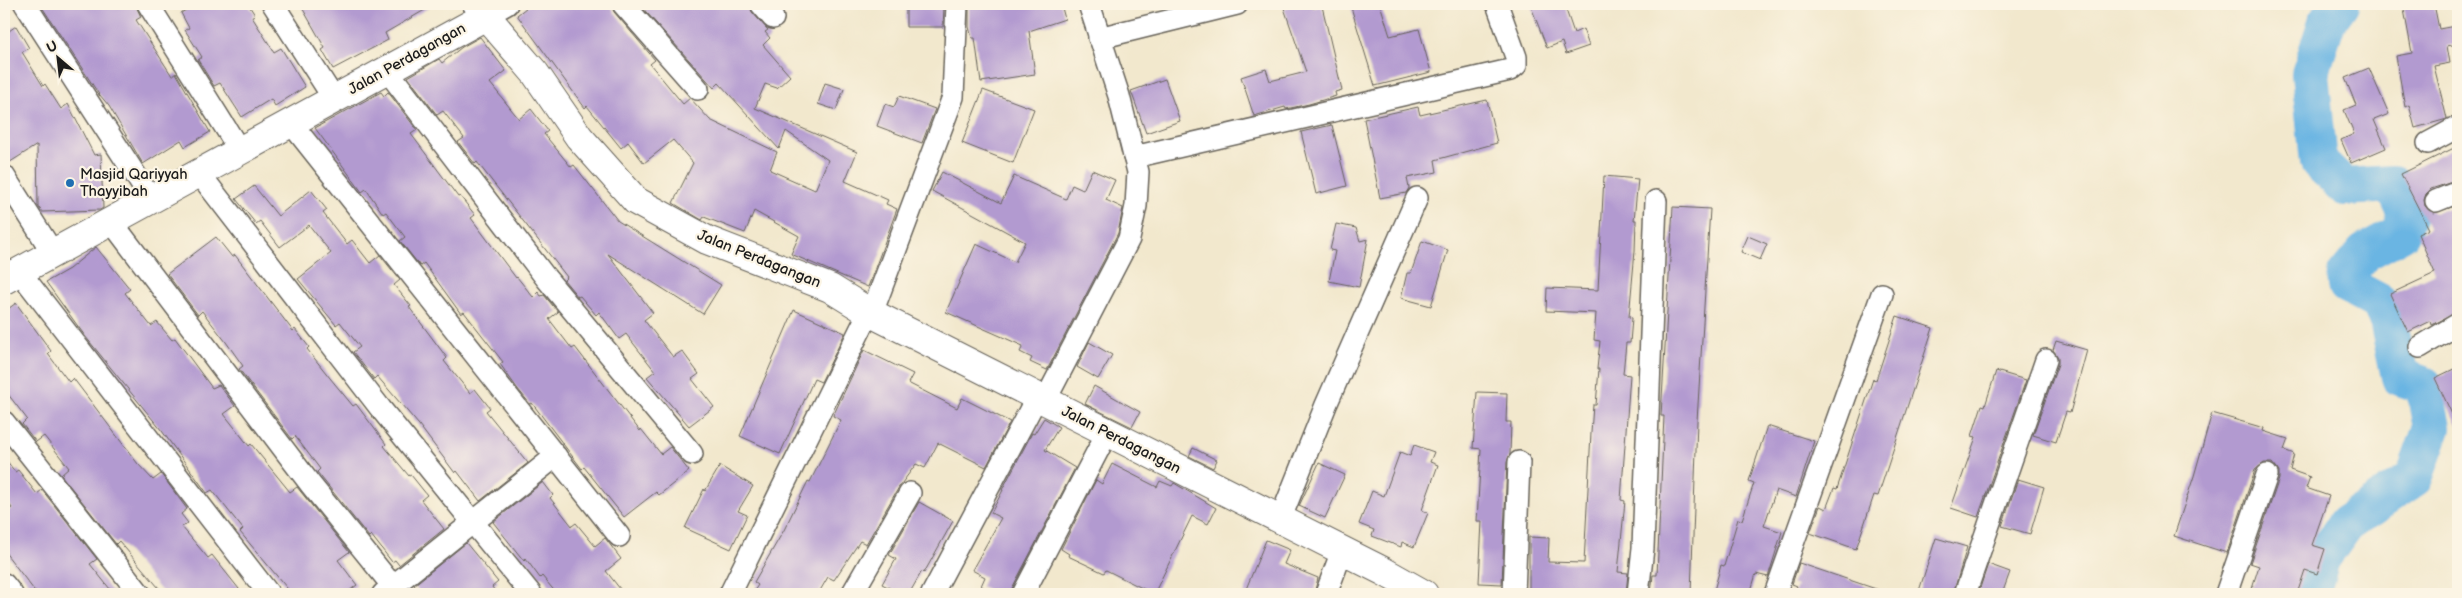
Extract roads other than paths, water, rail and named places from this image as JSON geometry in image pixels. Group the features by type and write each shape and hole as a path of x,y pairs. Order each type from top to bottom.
{"street":[{"path":"25,4 151,199"},
{"path":"148,4 240,151"},
{"path":"273,4 334,99"},
{"path":"623,4 698,89"},
{"path":"730,594 870,313 952,97 957,4"},
{"path":"932,594 1129,239 1136,206 1138,172 1119,96 1089,4"},
{"path":"1099,38 1237,4"},
{"path":"1134,157 1510,70 1516,65 1516,57 1497,4"},
{"name":"Jalan Perdagangan","path":"12,276 387,70 489,8 578,137 636,201 707,240 830,288 870,313 1424,594"},
{"path":"387,70 546,278 692,454"},
{"path":"291,123 620,536"},
{"path":"2428,143 2458,127"},
{"path":"199,173 473,524 531,594"},
{"path":"4,176 52,253"},
{"path":"2436,201 2458,192"},
{"path":"1280,520 1326,405 1417,198"},
{"path":"1638,594 1643,548 1656,201"},
{"path":"110,221 392,592 556,456"},
{"path":"12,276 269,594"},
{"path":"1775,594 1882,294"},
{"path":"2420,347 2458,324"},
{"path":"1965,594 2046,360"},
{"path":"4,422 140,594"},
{"path":"1024,594 1107,433"},
{"path":"1514,594 1519,462"},
{"path":"2226,594 2267,475"},
{"path":"852,594 910,493"},
{"path":"1326,594 1342,551"},
{"path":"4,584 12,594"}],"waterway":[{"path":"2311,594 2321,559 2346,524 2414,478 2432,428 2424,385 2400,377 2388,320 2379,302 2347,285 2346,275 2364,253 2401,233 2407,214 2393,184 2345,187 2319,162 2310,74 2327,22 2340,4"}],"place":[{"name":"Masjid Qariyyah Thayyibah","path":"70,183"}]}
